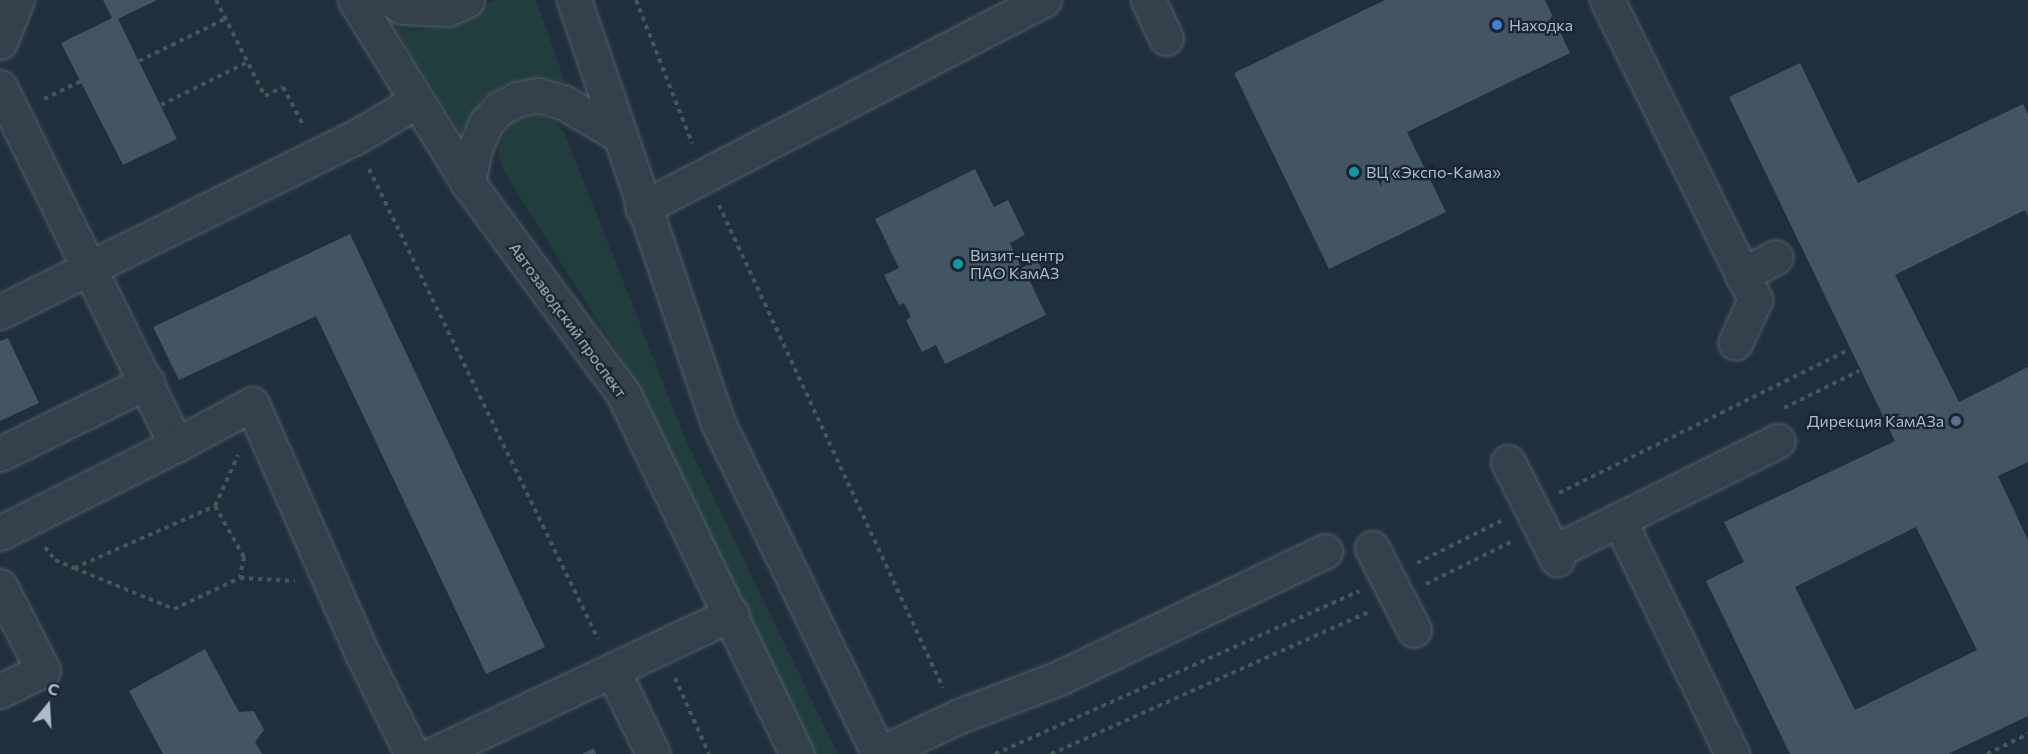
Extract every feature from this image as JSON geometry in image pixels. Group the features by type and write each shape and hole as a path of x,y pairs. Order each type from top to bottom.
{"street":[{"path":"0,42 17,0"},
{"name":"Автозаводский проспект","path":"355,0 415,102 468,183 623,393 732,614 797,754"},
{"path":"391,0 403,7 447,9 467,0"},
{"path":"574,0 642,208 717,421 879,754 957,717 1059,678 1325,551"},
{"path":"642,208 1044,0"},
{"path":"1148,0 1166,39"},
{"path":"1607,0 1755,300 1735,343"},
{"path":"468,183 475,148 486,123 500,108 518,99 538,95 563,102 619,135"},
{"path":"7,101 176,445"},
{"path":"0,312 354,138 415,102"},
{"path":"1742,275 1776,257"},
{"path":"0,454 147,382"},
{"path":"12,527 176,445 252,404 412,754"},
{"path":"1508,462 1546,536 1619,520 1776,427"},
{"path":"1619,520 1732,754"},
{"path":"1372,548 1413,630"},
{"path":"0,586 44,670 0,691"},
{"path":"434,754 732,614"},
{"path":"614,671 653,754"}],"path":[{"path":"216,0 264,96 284,87 318,156"},
{"path":"636,0 706,176 810,408 957,717"},
{"path":"139,61 225,19"},
{"path":"161,105 248,62"},
{"path":"7,101 81,81"},
{"path":"354,138 614,671"},
{"path":"995,754 1392,588 1546,536 1848,350"},
{"path":"1776,427 1859,372"},
{"path":"74,568 215,506 257,414"},
{"path":"215,506 244,557 240,578"},
{"path":"12,527 55,560 174,609 240,578 307,582 326,570"},
{"path":"1051,754 1392,588 1546,536"},
{"path":"662,648 709,754"},
{"path":"1987,754 2028,734"}],"green space":[{"path":"495,0 536,0 565,82 539,76 499,87 484,97 461,133 395,27 415,31 453,25"},
{"path":"535,115 556,122 564,132 686,440 838,754 814,754 623,361 504,172 498,155 500,141 514,121"}],"building":[{"path":"103,0 157,0 118,19 177,139 123,165 61,43 112,18"},
{"name":"ВЦ «Экспо-Кама»","path":"1385,0 1545,0 1570,53 1407,132 1446,212 1329,269 1234,73"},
{"name":"Дирекция КамАЗа","path":"1800,63 1858,183 2023,104 2028,114 2028,216 2025,210 1895,275 1959,402 2028,367 2028,462 1998,476 2028,540 2028,716 1948,754 1790,754 1706,581 1744,562 1724,522 1895,441 1729,97","holes":["1916,527 1977,650 1855,710 1795,587"]},
{"name":"Визит-центр ПАО КамАЗ","path":"975,169 994,207 1008,200 1025,235 1010,243 1021,268 1037,260 1042,270 1028,277 1046,315 945,364 936,345 922,352 906,320 911,317 904,303 899,305 884,275 899,268 875,219"},
{"path":"350,234 545,647 486,674 316,316 179,380 153,327"},
{"path":"8,338 39,403 0,421 0,341"},
{"path":"205,649 239,712 254,711 264,730 255,742 262,754 163,754 129,691"},
{"path":"594,748 596,754 582,754"}],"place":[{"name":"Находка","path":"1497,25"},
{"name":"ВЦ «Экспо-Кама»","path":"1354,172"},
{"name":"Визит-центр ПАО КамАЗ","path":"958,264"},
{"name":"Дирекция КамАЗа","path":"1956,421"}]}
